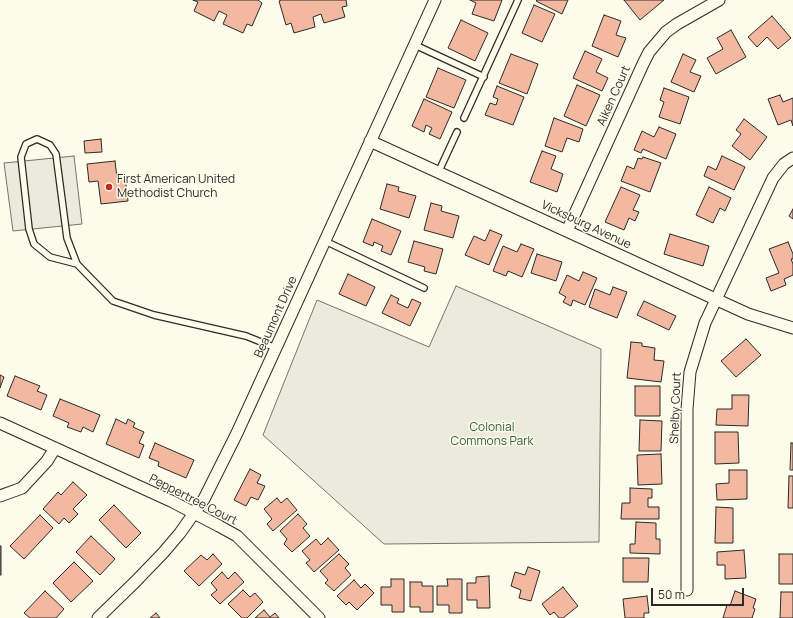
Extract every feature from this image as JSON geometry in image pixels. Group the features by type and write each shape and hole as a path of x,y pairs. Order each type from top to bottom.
{"street":[{"name":"Beaumont Drive","path":"98,618 163,553 204,499 238,433 435,0"},
{"name":"Aiken Court","path":"567,231 649,52 666,32 719,0"},
{"name":"Vicksburg Avenue","path":"370,142 748,314 793,328"},
{"name":"Shelby Court","path":"687,590 688,387 690,372 705,323 773,178 784,164 793,158"},
{"name":"Peppertree Court","path":"0,423 194,513 237,536 319,618"},
{"path":"0,496 22,488 46,461 55,448"}],"lane":[{"path":"464,118 518,0"},
{"path":"415,45 484,77"},
{"path":"438,173 457,132"},
{"path":"77,264 50,257 34,244 29,229 21,156 26,144 37,139 50,145 56,154 66,238 77,264 113,301 154,315 246,336 276,348"},
{"path":"325,241 424,288"}],"green space":[{"name":"Colonial Commons Park","path":"456,286 601,349 599,542 384,544 263,435 317,300 429,347"}],"shaded area":[{"path":"74,156 82,224 13,231 4,163"}],"building":[{"path":"193,0 258,0 262,3 252,26 247,24 243,33 223,24 227,15 219,11 214,21 194,11 198,2"},
{"path":"346,0 347,6 342,7 345,17 324,23 321,14 313,17 315,27 294,33 291,23 286,25 279,1"},
{"path":"470,0 502,0 494,21 472,14 476,3"},
{"path":"568,0 562,14 536,1"},
{"path":"624,0 664,0 640,20"},
{"path":"534,5 555,14 542,42 522,33"},
{"path":"604,15 621,21 616,35 626,38 618,57 592,46"},
{"path":"772,16 791,38 778,49 767,37 757,47 748,37"},
{"path":"461,20 488,33 475,61 448,48"},
{"path":"731,30 746,57 716,74 707,58 723,49 717,38"},
{"path":"585,51 602,59 596,72 608,78 602,91 573,78"},
{"path":"511,54 538,64 527,94 499,83"},
{"path":"683,54 696,60 690,72 701,76 694,92 671,82"},
{"path":"438,68 466,80 454,108 426,97"},
{"path":"577,85 600,95 586,126 564,116"},
{"path":"497,86 524,97 513,125 485,115 490,103 496,105 498,99 493,97"},
{"path":"664,88 689,97 680,124 659,117 664,102 660,100"},
{"path":"780,95 783,102 793,98 793,126 791,120 778,125 768,99"},
{"path":"424,99 452,112 440,139 429,134 432,128 426,125 424,132 412,126"},
{"path":"554,118 583,129 579,142 567,138 562,152 545,146"},
{"path":"744,119 767,137 750,160 732,146 741,134 736,130"},
{"path":"659,127 676,134 666,159 643,149 641,153 634,150 642,131 654,137"},
{"path":"101,139 102,152 85,153 84,141"},
{"path":"542,151 556,156 551,169 563,174 557,192 530,182"},
{"path":"722,156 745,167 734,190 704,176 708,166 716,170"},
{"path":"643,157 661,163 650,192 621,181 627,166 634,169 638,158 642,159"},
{"path":"115,161 117,178 125,177 128,201 101,204 98,181 89,182 87,164"},
{"path":"387,184 399,187 398,191 416,196 409,218 380,209"},
{"path":"621,187 640,195 633,210 639,212 635,221 629,218 624,230 605,222"},
{"path":"709,187 731,198 725,211 720,208 713,223 696,215"},
{"path":"431,203 442,206 441,211 459,216 453,238 424,230"},
{"path":"793,209 793,219 789,216"},
{"path":"372,219 401,231 391,255 381,251 383,246 374,242 373,246 363,242"},
{"path":"490,230 502,235 489,265 465,255 474,236 485,241"},
{"path":"670,234 709,246 703,266 664,254"},
{"path":"414,241 443,249 436,274 424,271 425,267 408,262"},
{"path":"788,242 793,254 793,259 791,259 793,264 793,275 784,279 786,285 771,291 766,278 779,273 769,249"},
{"path":"521,244 534,249 522,277 508,271 506,276 493,271 503,246 517,252"},
{"path":"537,254 562,262 556,281 531,273"},
{"path":"583,272 597,278 585,305 573,300 571,306 563,302 566,297 559,293 567,275 579,281"},
{"path":"348,274 375,287 366,306 339,294"},
{"path":"613,287 627,292 617,318 589,307 595,289 610,295"},
{"path":"391,295 399,299 397,303 408,308 412,299 421,303 410,326 382,313"},
{"path":"644,301 676,316 669,330 637,315"},
{"path":"746,339 761,355 736,377 721,361"},
{"path":"631,342 642,343 642,346 655,348 654,360 664,361 661,382 627,378"},
{"path":"0,375 4,377 0,388"},
{"path":"15,376 40,386 37,391 47,395 41,410 7,396"},
{"path":"635,386 660,386 660,416 635,416"},
{"path":"732,395 749,395 748,426 716,425 717,409 732,409"},
{"path":"60,399 100,415 93,432 83,427 81,432 67,427 69,423 53,416"},
{"path":"116,419 126,424 128,419 135,423 133,427 144,432 139,443 144,445 139,458 106,444"},
{"path":"640,420 662,421 661,451 639,451"},
{"path":"715,432 738,432 739,463 715,464"},
{"path":"155,443 194,460 186,478 158,466 159,462 149,458"},
{"path":"791,443 793,443 793,470 790,470"},
{"path":"661,454 662,484 638,485 637,455"},
{"path":"250,469 261,475 257,483 265,486 258,500 251,497 246,506 234,500"},
{"path":"729,470 747,470 747,499 717,500 716,484 729,483"},
{"path":"789,476 793,476 793,508 788,508"},
{"path":"73,482 87,495 73,509 78,514 69,523 64,518 59,524 43,509 58,492 61,495"},
{"path":"630,488 652,489 652,498 648,498 648,507 659,507 659,519 621,519 622,503 630,503"},
{"path":"277,498 281,503 287,498 297,510 273,531 267,524 272,519 264,509"},
{"path":"114,505 141,533 126,548 99,520"},
{"path":"716,507 733,508 733,543 715,543"},
{"path":"298,514 307,524 303,528 310,536 292,552 284,544 287,539 280,531"},
{"path":"40,515 53,528 24,559 10,546"},
{"path":"636,522 656,523 656,539 660,539 660,554 630,553 630,544 635,544"},
{"path":"91,536 115,559 100,575 76,552"},
{"path":"328,538 339,550 314,572 306,563 310,560 302,551 316,539 321,545"},
{"path":"1,546 1,575 0,575"},
{"path":"744,550 746,578 725,579 725,565 717,565 717,552"},
{"path":"213,554 222,564 199,586 184,571 201,555 207,560"},
{"path":"339,554 349,564 345,568 351,575 334,591 325,583 328,580 320,571"},
{"path":"779,554 793,554 793,584 779,584"},
{"path":"623,558 649,558 648,582 623,582"},
{"path":"74,562 93,581 71,602 53,583"},
{"path":"528,567 540,571 531,601 519,598 521,590 511,586 515,572 525,575"},
{"path":"222,572 228,579 235,572 244,582 220,604 211,595 217,590 211,583"},
{"path":"489,576 490,608 477,608 477,600 467,600 467,583 476,583 476,577"},
{"path":"391,579 404,579 404,612 392,612 392,605 381,605 381,587 391,587"},
{"path":"447,579 462,579 462,613 449,613 449,605 437,605 437,586 448,586"},
{"path":"354,580 361,588 365,584 374,593 357,610 349,602 346,605 337,596"},
{"path":"410,582 422,582 422,586 433,586 433,612 420,612 420,607 410,607"},
{"path":"563,587 578,606 563,618 559,618 554,612 550,615 542,604"},
{"path":"243,590 250,597 255,593 263,602 247,618 242,618 228,604"},
{"path":"45,591 64,609 56,618 30,618 24,613"},
{"path":"735,591 756,599 752,618 723,618 727,605 730,606"},
{"path":"781,592 793,592 793,618 780,618"},
{"path":"647,596 649,613 644,613 644,618 625,618 623,599"},
{"path":"264,610 270,617 275,613 279,618 255,618"},
{"path":"156,613 160,618 150,618"}],"place":[{"name":"First American United Methodist Church","path":"109,187"}]}
